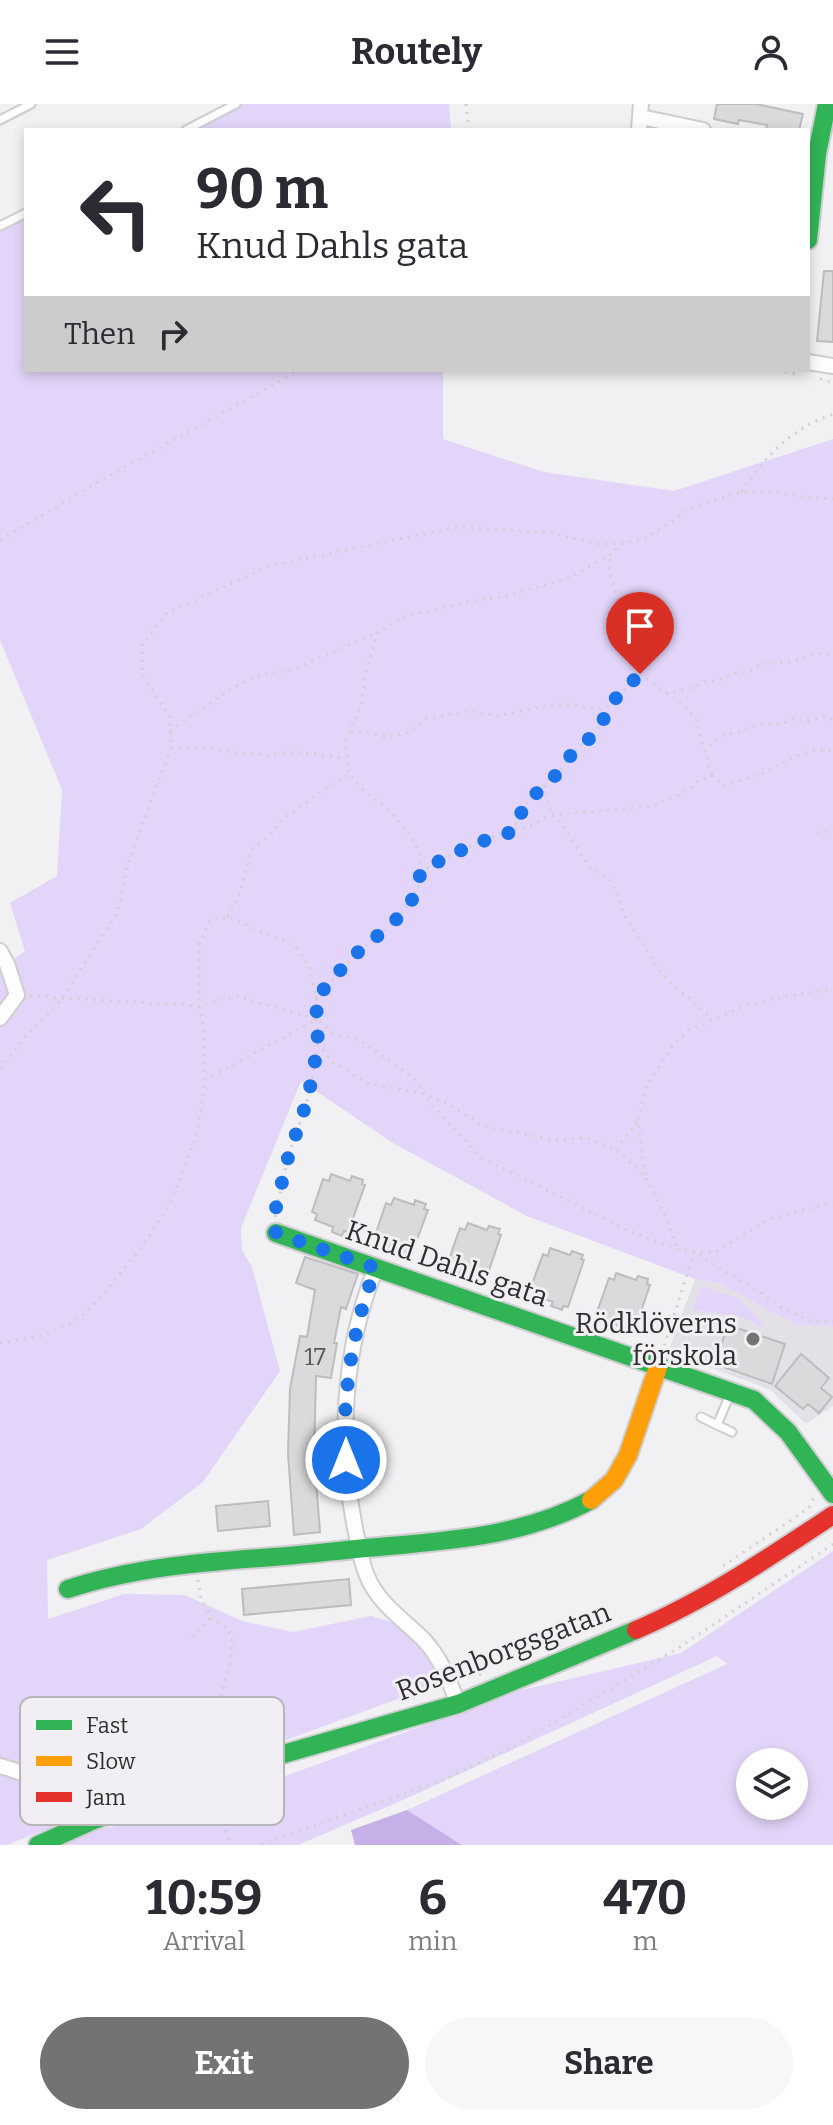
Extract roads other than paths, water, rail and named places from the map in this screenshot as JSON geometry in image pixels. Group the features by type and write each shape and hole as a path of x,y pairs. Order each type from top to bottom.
{"street":[{"path":"810,197 812,154 827,104"},
{"path":"641,117 693,128"},
{"path":"810,362 833,366"},
{"path":"0,951 17,995 0,1018"},
{"name":"Knud Dahls gata","path":"276,1233 754,1400 772,1413 795,1438 830,1490"},
{"path":"376,1268 366,1290 352,1355 346,1404 348,1493 359,1548 377,1594 432,1649 443,1666 458,1704"},
{"path":"68,1589 97,1578 196,1563 426,1542 498,1532 567,1514 582,1507 614,1479 629,1452 658,1367"},
{"name":"Rosenborgsgatan","path":"284,1754 458,1704 657,1621 746,1573 833,1515"},
{"path":"0,1766 20,1771"},
{"name":"Rosenborgsgatan","path":"38,1845 83,1825"}],"lane":[{"path":"0,120 31,104"},
{"path":"190,128 236,104"},
{"path":"0,226 24,214"},
{"path":"717,1425 732,1390"},
{"path":"701,1417 732,1432"}],"place":[{"name":"Rödklöverns förskola","path":"753,1339"}]}
